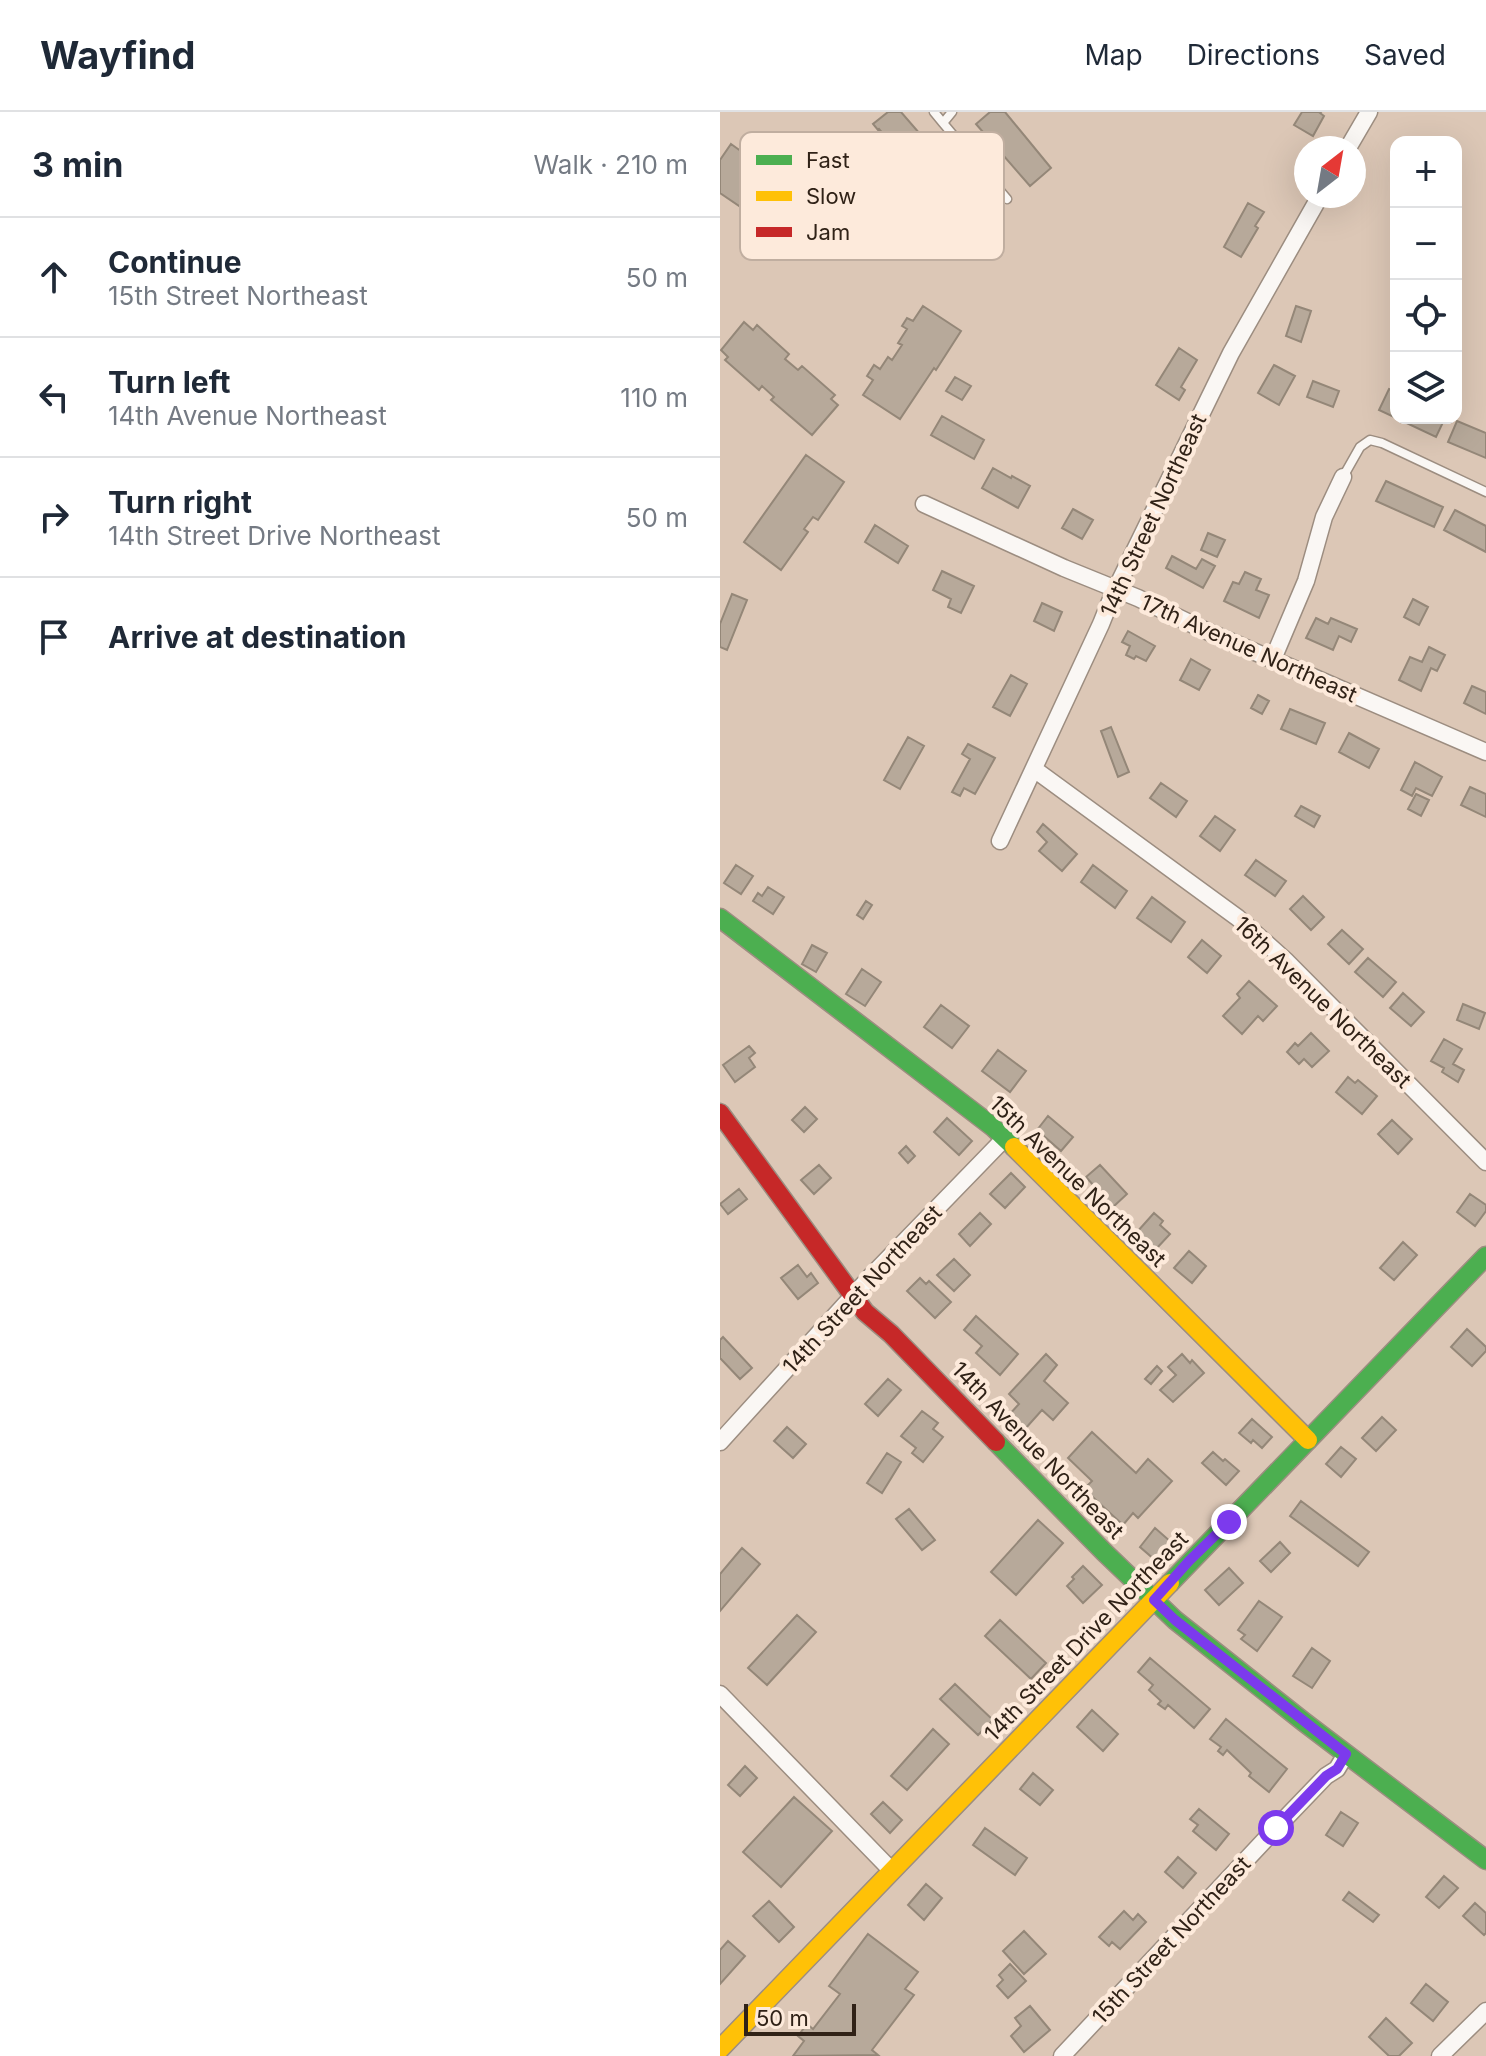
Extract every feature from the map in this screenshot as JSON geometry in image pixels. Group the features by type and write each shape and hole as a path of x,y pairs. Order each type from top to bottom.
{"street":[{"path":"1355,136 1369,112"},
{"name":"14th Street Northeast","path":"1000,841 1116,589 1231,353 1313,208"},
{"path":"1273,659 1306,581 1324,517 1343,477"},
{"name":"17th Avenue Northeast","path":"924,504 1486,752"},
{"name":"16th Avenue Northeast","path":"1034,769 1238,918 1285,960 1486,1162"},
{"name":"15th Avenue Northeast","path":"720,918 1005,1138 1308,1440"},
{"name":"14th Avenue Northeast","path":"720,1113 865,1312 891,1334 1104,1552 1175,1620 1486,1860"},
{"name":"14th Street Northeast","path":"720,1442 852,1297 1005,1138"},
{"name":"14th Street Drive Northeast","path":"720,2049 1486,1256"},
{"path":"720,1694 892,1871"},
{"name":"15th Street Northeast","path":"1062,2056 1276,1828 1326,1776 1337,1769 1346,1754"},
{"path":"1440,2056 1486,2011"}],"lane":[{"path":"934,112 951,132"},
{"path":"943,123 952,112"},
{"path":"1004,195 1007,199"},
{"path":"1343,477 1360,447 1370,440 1486,492"}],"building":[{"path":"888,112 901,112 918,132 882,132 873,124"},
{"path":"990,112 1005,112 1051,168 1030,186 1004,156 1004,132 983,132 976,124"},
{"path":"1302,112 1321,112 1324,116 1313,136 1294,125"},
{"path":"731,144 740,150 740,207 720,193 720,160"},
{"path":"1248,203 1264,212 1241,257 1224,247"},
{"path":"923,306 961,331 900,419 863,395 873,380 867,376 874,365 880,369 888,357 892,360 902,345 898,343 907,329 902,326 907,318 913,321"},
{"path":"1296,306 1311,311 1301,342 1286,336"},
{"path":"744,322 753,330 757,325 789,354 785,359 798,370 802,366 835,395 831,399 838,405 812,435 771,400 774,397 762,386 759,390 725,360 728,357 721,350"},
{"path":"1179,348 1197,360 1181,387 1185,390 1179,400 1156,385"},
{"path":"1274,365 1295,376 1279,405 1258,393"},
{"path":"955,377 971,386 962,400 946,391"},
{"path":"1313,381 1339,391 1333,407 1307,397"},
{"path":"1389,389 1390,389 1390,415 1379,410"},
{"path":"942,416 984,440 974,459 931,435"},
{"path":"1462,423 1486,433 1486,458 1448,442 1456,424"},
{"path":"1409,424 1442,424 1436,437"},
{"path":"806,455 844,482 818,520 813,517 804,529 808,532 781,570 744,542"},
{"path":"993,468 1030,486 1018,508 982,488"},
{"path":"1386,481 1443,507 1434,527 1376,501"},
{"path":"1073,509 1093,520 1082,539 1062,528"},
{"path":"1455,510 1486,526 1486,552 1444,530"},
{"path":"875,525 908,546 898,563 865,542"},
{"path":"1208,533 1225,540 1217,557 1201,550"},
{"path":"1172,556 1196,569 1202,559 1215,566 1203,588 1166,568"},
{"path":"942,571 974,586 961,613 948,607 951,599 933,590"},
{"path":"1245,572 1261,579 1256,590 1269,595 1259,618 1224,601 1233,582 1239,584"},
{"path":"732,594 747,600 727,650 720,647 720,624"},
{"path":"1413,599 1428,607 1419,625 1404,617"},
{"path":"1042,603 1062,612 1054,631 1034,621"},
{"path":"1316,618 1328,624 1331,618 1357,629 1351,642 1339,636 1333,650 1306,638"},
{"path":"1128,631 1155,646 1146,661 1126,655 1130,646 1122,642"},
{"path":"1429,647 1445,655 1437,671 1431,668 1421,691 1399,680 1410,657 1422,662"},
{"path":"1191,659 1210,670 1199,690 1180,680"},
{"path":"1011,675 1027,684 1010,716 993,707"},
{"path":"1472,686 1486,692 1486,714 1464,703"},
{"path":"1258,695 1269,701 1262,714 1251,708"},
{"path":"1290,709 1325,723 1316,744 1281,729"},
{"path":"1111,727 1129,772 1118,777 1101,731"},
{"path":"1349,733 1379,749 1369,768 1339,752"},
{"path":"908,737 924,746 900,789 884,780"},
{"path":"968,744 995,758 975,794 964,788 960,796 952,792 970,759 962,754"},
{"path":"1415,762 1442,777 1432,796 1416,788 1412,796 1401,790"},
{"path":"1161,783 1187,801 1176,817 1150,798"},
{"path":"1470,787 1486,794 1486,817 1461,805"},
{"path":"1416,794 1429,800 1421,816 1408,809"},
{"path":"1301,806 1320,816 1314,827 1295,816"},
{"path":"1215,816 1235,830 1220,851 1200,836"},
{"path":"1043,824 1077,854 1062,871 1039,851 1047,842 1037,832"},
{"path":"1256,860 1286,881 1275,896 1245,875"},
{"path":"736,865 753,876 741,894 724,883"},
{"path":"1093,865 1127,891 1115,908 1081,882"},
{"path":"768,887 784,897 773,914 753,901 758,893 762,896"},
{"path":"1303,896 1324,917 1311,930 1290,909"},
{"path":"1152,897 1185,922 1171,942 1137,918"},
{"path":"866,901 872,905 863,919 857,915"},
{"path":"1342,930 1363,949 1349,964 1328,944"},
{"path":"1202,940 1221,956 1207,973 1188,957"},
{"path":"812,945 827,953 816,972 802,964"},
{"path":"1368,958 1396,982 1383,997 1355,972"},
{"path":"862,969 881,982 865,1006 846,994"},
{"path":"1249,981 1277,1006 1263,1021 1258,1016 1242,1034 1223,1016 1240,998 1237,994"},
{"path":"1403,993 1424,1012 1411,1026 1390,1008"},
{"path":"1463,1004 1485,1013 1479,1029 1457,1020"},
{"path":"941,1005 969,1026 952,1048 924,1027"},
{"path":"1311,1033 1329,1051 1312,1067 1304,1059 1299,1064 1287,1052"},
{"path":"1444,1039 1462,1049 1453,1064 1464,1070 1458,1082 1442,1072 1444,1068 1431,1061"},
{"path":"749,1046 755,1053 749,1058 755,1067 735,1082 723,1065"},
{"path":"998,1050 1026,1071 1010,1092 982,1071"},
{"path":"1348,1077 1355,1083 1358,1080 1377,1096 1362,1114 1336,1092"},
{"path":"805,1107 817,1119 804,1132 792,1120"},
{"path":"1048,1116 1073,1137 1061,1151 1037,1130"},
{"path":"947,1118 972,1141 959,1155 934,1132"},
{"path":"1392,1120 1412,1139 1398,1154 1378,1134"},
{"path":"906,1146 915,1156 908,1163 899,1153"},
{"path":"819,1165 831,1178 814,1194 801,1180"},
{"path":"1100,1165 1127,1194 1113,1207 1086,1177"},
{"path":"1011,1173 1025,1187 1005,1208 990,1194"},
{"path":"739,1189 747,1199 728,1214 720,1204"},
{"path":"1470,1194 1486,1205 1486,1211 1475,1226 1457,1212"},
{"path":"980,1213 991,1224 970,1246 959,1234"},
{"path":"1154,1213 1163,1221 1160,1225 1170,1234 1156,1249 1137,1232"},
{"path":"1403,1242 1417,1255 1394,1280 1380,1268"},
{"path":"1189,1251 1206,1266 1192,1283 1174,1268"},
{"path":"954,1259 970,1275 954,1291 937,1275"},
{"path":"798,1265 807,1277 811,1273 818,1283 798,1299 781,1278"},
{"path":"920,1278 926,1284 929,1281 951,1302 935,1318 907,1291"},
{"path":"976,1316 1018,1354 1000,1375 976,1353 982,1346 964,1330"},
{"path":"1467,1329 1486,1347 1472,1366 1451,1347"},
{"path":"723,1337 752,1368 740,1379 720,1358 720,1340"},
{"path":"1046,1354 1057,1365 1044,1381 1068,1403 1053,1420 1042,1410 1025,1429 1009,1415 1019,1404 1009,1394"},
{"path":"1182,1354 1204,1373 1173,1402 1160,1390 1176,1375 1168,1367"},
{"path":"1157,1366 1162,1371 1151,1384 1145,1379"},
{"path":"888,1379 901,1390 878,1416 865,1404"},
{"path":"922,1411 938,1423 933,1429 943,1437 923,1462 912,1453 916,1448 901,1436"},
{"path":"1382,1417 1396,1430 1376,1451 1362,1438"},
{"path":"1252,1419 1272,1437 1262,1448 1239,1433"},
{"path":"787,1427 806,1444 793,1458 774,1441"},
{"path":"1092,1432 1136,1473 1148,1459 1172,1481 1138,1518 1133,1513 1123,1525 1084,1489 1092,1481 1068,1458"},
{"path":"1341,1447 1356,1459 1341,1477 1326,1464"},
{"path":"1213,1452 1239,1471 1226,1485 1202,1463"},
{"path":"887,1453 901,1462 882,1493 867,1483"},
{"path":"1301,1501 1369,1552 1358,1566 1290,1516"},
{"path":"909,1509 935,1540 922,1550 896,1519"},
{"path":"1038,1520 1063,1543 1016,1595 991,1572"},
{"path":"1155,1528 1171,1542 1155,1560 1140,1547"},
{"path":"1280,1542 1290,1553 1271,1572 1260,1561"},
{"path":"742,1548 760,1564 720,1611 720,1574"},
{"path":"1083,1566 1102,1585 1083,1603 1067,1586"},
{"path":"1229,1568 1243,1583 1219,1605 1205,1590"},
{"path":"1259,1601 1282,1617 1257,1651 1241,1639 1245,1635 1238,1630"},
{"path":"797,1615 816,1632 767,1685 748,1668"},
{"path":"1000,1620 1046,1663 1031,1679 985,1636"},
{"path":"1312,1648 1330,1661 1312,1688 1293,1676"},
{"path":"1150,1658 1210,1709 1194,1728 1168,1705 1165,1709 1158,1704 1161,1701 1149,1690 1153,1685 1138,1672"},
{"path":"955,1684 993,1720 978,1735 940,1699"},
{"path":"1092,1710 1118,1734 1103,1751 1077,1727"},
{"path":"1226,1719 1287,1769 1269,1792 1249,1776 1251,1773 1227,1750 1223,1755 1218,1751 1221,1747 1210,1739"},
{"path":"933,1729 949,1744 907,1790 891,1776"},
{"path":"745,1766 757,1778 740,1796 728,1785"},
{"path":"1033,1773 1053,1790 1040,1805 1020,1789"},
{"path":"794,1797 832,1831 781,1887 743,1852"},
{"path":"883,1802 902,1820 890,1833 871,1814"},
{"path":"1199,1809 1229,1834 1216,1850 1193,1831 1198,1825 1190,1819"},
{"path":"1341,1812 1358,1823 1343,1846 1326,1835"},
{"path":"985,1828 1027,1858 1015,1875 973,1845"},
{"path":"1178,1857 1196,1873 1183,1888 1165,1872"},
{"path":"1444,1876 1458,1888 1439,1908 1426,1897"},
{"path":"926,1884 942,1898 924,1920 908,1905"},
{"path":"1349,1892 1379,1915 1373,1922 1343,1900"},
{"path":"769,1901 794,1927 779,1942 753,1916"},
{"path":"1475,1903 1486,1913 1484,1935 1463,1916"},
{"path":"1124,1911 1133,1920 1138,1914 1146,1922 1120,1949 1112,1942 1109,1946 1099,1937"},
{"path":"1024,1931 1046,1954 1024,1974 1003,1951"},
{"path":"868,1934 918,1972 905,1989 914,1995 872,2050 878,2055 793,2056 804,2041 798,2036 807,2024 813,2029 840,1994 829,1986"},
{"path":"728,1941 745,1956 720,1984 720,1950"},
{"path":"1010,1964 1026,1981 1008,1998 997,1986 1003,1980 999,1975"},
{"path":"1426,1984 1448,2002 1433,2021 1411,2003"},
{"path":"1030,2006 1050,2030 1024,2052 1011,2036 1021,2026 1015,2018"},
{"path":"1386,2018 1412,2043 1399,2056 1389,2056 1369,2037"}],"traffic: fast":[{"path":"720,918 993,1127 1014,1147"},
{"path":"1170,1583 1486,1256"},
{"path":"996,1442 1175,1620 1486,1860"}],"traffic: slow":[{"path":"1014,1147 1308,1440"},
{"path":"720,2049 1170,1583"}],"traffic: jam":[{"path":"720,1113 865,1312 891,1334 996,1442"}],"route":[{"path":"1229,1522 1154,1600 1175,1620 1346,1754 1337,1769 1326,1776 1276,1828"}]}
